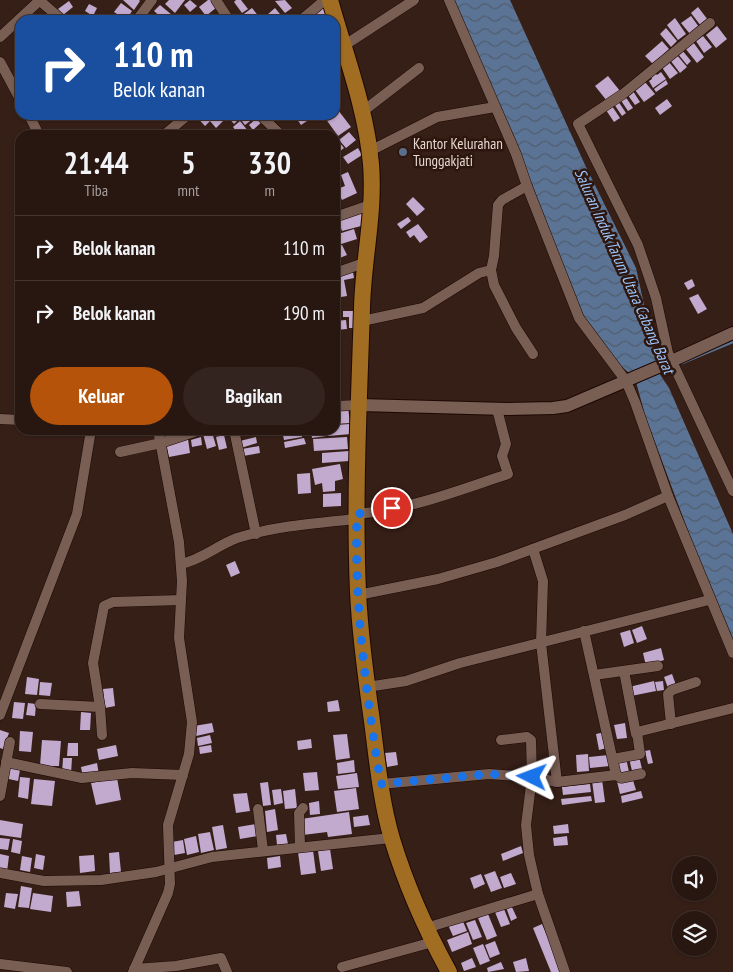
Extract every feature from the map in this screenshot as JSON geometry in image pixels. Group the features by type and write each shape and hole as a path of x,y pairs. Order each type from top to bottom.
{"main road":[{"path":"330,0 335,15"},
{"path":"340,30 362,112 370,151 373,204 364,263 357,516 358,595 367,687 391,838 426,928 449,972"}],"street":[{"path":"23,15 39,0 56,15"},
{"path":"141,15 152,0"},
{"path":"216,0 226,15"},
{"path":"307,15 325,0"},
{"path":"345,45 414,0"},
{"path":"449,0 516,154 579,318 584,328 630,379 668,496 709,600 733,653"},
{"path":"0,37 15,23"},
{"path":"710,23 623,94 578,124 638,245 656,298 668,363 733,491"},
{"path":"0,62 15,90"},
{"path":"362,112 419,68"},
{"path":"370,151 437,118 495,107"},
{"path":"170,130 182,120"},
{"path":"265,120 276,130"},
{"path":"527,186 502,200 498,205 495,248 491,270 499,296 533,354"},
{"path":"340,215 373,204"},
{"path":"340,271 364,263"},
{"path":"362,321 423,308 479,273 491,270"},
{"path":"340,406 497,409 567,406 733,333"},
{"path":"181,564 197,559 230,541 294,526 357,516 452,493 508,474 502,456 506,444 497,409"},
{"path":"0,419 15,420"},
{"path":"0,715 77,514 90,435"},
{"path":"159,435 181,564 179,638 192,722 189,754 168,825 170,868 168,893 134,970 176,966 221,958 226,972"},
{"path":"120,452 161,443 185,435"},
{"path":"235,435 256,534"},
{"path":"358,595 438,579 497,562 625,515 668,496"},
{"path":"533,549 543,581 541,643 557,782"},
{"path":"102,735 93,663 104,606 114,602 181,600"},
{"path":"367,687 406,681 460,663 709,600"},
{"path":"584,631 616,775"},
{"path":"594,675 658,666"},
{"path":"613,759 640,754 624,671"},
{"path":"671,724 668,694 672,690 696,682"},
{"path":"40,704 100,707"},
{"path":"636,734 733,708"},
{"path":"501,740 530,738 532,777 526,825 529,854 538,894 565,972"},
{"path":"0,796 10,742"},
{"path":"6,762 82,778 132,773 183,775"},
{"path":"381,784 489,774 532,777 557,782 616,775 621,778 641,774"},
{"path":"300,846 299,813 303,808"},
{"path":"258,809 262,850"},
{"path":"0,873 44,881 71,881 140,875 212,857 262,850 391,838"},
{"path":"426,928 538,894"},
{"path":"342,967 433,942"},
{"path":"0,964 67,972"}],"water":[{"name":"Saluran Induk Tarum Utara Cabang Barat","path":"454,0 510,0 586,167 636,268 659,373 669,388 733,534 733,642 710,590 645,415 635,378 621,366 586,322"}],"building":[{"path":"123,0 139,0 140,1 134,10"},
{"path":"169,0 185,0 175,13 165,4"},
{"path":"190,0 197,6 190,12 184,5"},
{"path":"208,0 211,0 217,7 205,15 199,7"},
{"path":"241,0 248,9 242,13 234,2"},
{"path":"285,0 292,8 285,13 275,1"},
{"path":"69,1 73,7 63,15 58,9"},
{"path":"121,3 132,11 129,15 118,15 114,12"},
{"path":"89,4 97,8 94,15 85,11"},
{"path":"322,4 329,15 310,15"},
{"path":"160,5 172,15 158,15 154,11"},
{"path":"698,7 708,20 701,26 691,13"},
{"path":"252,8 258,15 242,15"},
{"path":"275,8 281,15 267,15"},
{"path":"691,16 699,27 690,34 681,23"},
{"path":"675,18 686,34 678,40 667,25"},
{"path":"717,26 727,39 716,48 706,35"},
{"path":"666,28 677,41 671,47 660,34"},
{"path":"703,36 712,47 704,53 696,41"},
{"path":"662,41 669,49 653,64 645,56"},
{"path":"693,42 704,57 697,63 685,48"},
{"path":"682,50 691,61 687,65 678,54"},
{"path":"676,54 687,67 680,73 670,60"},
{"path":"668,61 678,73 670,79 661,66"},
{"path":"654,72 657,75 661,72 666,79 653,88 649,81 652,79 650,75"},
{"path":"608,76 620,91 607,101 595,86"},
{"path":"666,80 668,84 656,92 654,89"},
{"path":"645,82 655,94 644,102 635,90"},
{"path":"633,91 640,102 635,105 627,94"},
{"path":"625,96 633,108 628,111 620,99"},
{"path":"667,99 672,106 660,115 655,108"},
{"path":"618,101 626,113 622,116 614,104"},
{"path":"612,106 620,118 614,122 606,110"},
{"path":"340,113 351,127 340,135 340,130 334,130 327,120 340,120"},
{"path":"200,120 224,120 216,128 210,121 205,126"},
{"path":"241,120 252,120 245,125"},
{"path":"254,120 264,120 253,130 249,125"},
{"path":"298,120 308,120 301,125"},
{"path":"240,121 247,130 235,130 233,127"},
{"path":"349,132 356,140 346,148 340,139"},
{"path":"358,148 362,155 348,164 343,157"},
{"path":"348,172 357,193 342,200 340,188 345,186 341,175"},
{"path":"413,197 425,209 417,216 406,204"},
{"path":"361,212 365,225 342,231 340,217"},
{"path":"408,217 411,221 401,229 397,224"},
{"path":"418,224 428,237 420,243 414,235 410,238 406,232"},
{"path":"354,229 357,239 340,244 340,233"},
{"path":"342,245 347,255 340,258 340,246"},
{"path":"353,272 354,278 344,280 347,296 341,297 340,275"},
{"path":"692,279 695,286 688,290 684,283"},
{"path":"698,294 707,309 698,314 689,298"},
{"path":"343,311 356,311 356,328 349,328 349,317 343,317"},
{"path":"346,320 347,329 340,330 340,321"},
{"path":"348,407 350,423 340,424 340,408"},
{"path":"350,424 351,434 340,435 340,425"},
{"path":"203,435 213,435 216,446 207,449"},
{"path":"224,435 227,448 219,450 216,437"},
{"path":"283,435 302,435 302,437 284,440"},
{"path":"312,435 326,435 326,436 312,438"},
{"path":"201,437 202,445 192,447 191,440"},
{"path":"256,437 257,443 241,448 240,441"},
{"path":"347,437 348,449 314,451 313,439"},
{"path":"304,438 306,444 285,448 284,442"},
{"path":"188,439 190,453 169,457 166,443"},
{"path":"259,446 260,453 243,456 242,449"},
{"path":"349,451 349,461 322,463 322,453"},
{"path":"340,464 343,479 335,481 335,491 323,492 322,483 315,485 312,469"},
{"path":"310,473 311,493 298,494 297,474"},
{"path":"341,493 341,506 323,507 323,494"},
{"path":"235,561 240,573 231,577 226,565"},
{"path":"642,626 647,639 637,643 632,630"},
{"path":"630,630 634,643 624,647 620,633"},
{"path":"661,648 664,660 646,666 643,653"},
{"path":"672,674 676,685 668,688 664,677"},
{"path":"27,677 39,679 37,695 25,694"},
{"path":"654,681 656,691 631,696 629,687"},
{"path":"663,681 664,690 657,691 655,682"},
{"path":"40,682 52,683 50,696 39,695"},
{"path":"113,688 115,706 105,708 103,689"},
{"path":"338,700 340,711 328,712 327,702"},
{"path":"14,702 25,703 23,719 12,718"},
{"path":"28,703 36,704 35,716 26,715"},
{"path":"81,712 91,713 90,730 80,730"},
{"path":"212,723 214,732 196,736 194,726"},
{"path":"625,723 627,738 617,739 614,725"},
{"path":"0,730 9,733 3,749 0,748"},
{"path":"20,731 33,732 31,752 19,751"},
{"path":"605,732 607,748 599,750 596,734"},
{"path":"347,734 350,758 336,760 333,735"},
{"path":"210,735 212,743 198,746 197,738"},
{"path":"311,739 312,748 298,750 297,741"},
{"path":"42,740 61,741 59,766 40,766"},
{"path":"68,743 78,743 78,756 67,756"},
{"path":"116,745 118,756 99,760 97,749"},
{"path":"211,745 212,752 200,754 199,747"},
{"path":"650,750 653,763 648,764 645,751"},
{"path":"396,752 398,765 387,767 385,753"},
{"path":"588,754 589,771 577,772 576,755"},
{"path":"609,755 610,766 590,768 589,757"},
{"path":"639,756 642,769 632,771 629,758"},
{"path":"63,758 72,758 71,774 62,774"},
{"path":"626,758 629,772 620,773 617,760"},
{"path":"354,760 355,772 338,774 337,763"},
{"path":"97,763 99,775 83,778 81,767"},
{"path":"7,767 20,770 18,781 4,778"},
{"path":"317,772 319,790 305,791 303,773"},
{"path":"357,773 359,787 338,789 336,776"},
{"path":"20,777 30,778 28,799 18,797"},
{"path":"632,777 636,790 620,794 617,781"},
{"path":"117,778 121,800 96,805 91,783"},
{"path":"34,779 55,781 52,806 31,804"},
{"path":"602,779 605,802 595,803 592,781"},
{"path":"268,782 271,805 263,806 260,783"},
{"path":"590,784 591,792 563,795 562,787"},
{"path":"356,788 359,809 337,812 334,791"},
{"path":"281,789 283,803 274,805 272,790"},
{"path":"295,789 297,808 285,809 283,791"},
{"path":"641,791 643,798 622,803 621,796"},
{"path":"247,793 250,811 236,813 233,794"},
{"path":"591,796 592,801 562,805 561,799"},
{"path":"319,801 320,814 310,815 309,803"},
{"path":"275,809 278,830 267,832 265,811"},
{"path":"349,812 352,834 328,837 327,832 303,835 301,819"},
{"path":"368,815 370,825 354,827 353,817"},
{"path":"0,820 23,824 21,838 0,835"},
{"path":"256,824 258,836 240,839 238,827"},
{"path":"568,824 569,833 554,834 553,826"},
{"path":"223,825 227,848 216,850 212,827"},
{"path":"210,832 214,850 201,853 198,834"},
{"path":"286,834 288,844 277,845 276,835"},
{"path":"196,836 199,852 187,855 184,839"},
{"path":"567,836 568,845 554,846 553,838"},
{"path":"0,838 10,839 8,850 0,849"},
{"path":"13,839 22,841 20,854 11,852"},
{"path":"183,840 185,853 174,855 172,842"},
{"path":"521,846 523,853 503,861 501,854"},
{"path":"330,849 333,869 321,871 318,851"},
{"path":"313,850 316,873 301,875 298,852"},
{"path":"119,852 121,872 110,873 109,853"},
{"path":"0,854 9,856 7,872 0,871"},
{"path":"36,854 45,856 43,870 34,868"},
{"path":"94,855 95,871 80,873 79,856"},
{"path":"22,856 32,858 30,872 20,870"},
{"path":"280,856 281,867 268,869 267,858"},
{"path":"495,871 502,888 491,892 484,875"},
{"path":"511,873 516,884 504,888 500,877"},
{"path":"481,874 485,884 474,889 470,878"},
{"path":"21,886 32,888 29,908 18,907"},
{"path":"79,891 81,906 67,907 66,892"},
{"path":"6,893 18,894 15,909 4,907"},
{"path":"33,893 53,896 51,912 30,909"},
{"path":"511,905 517,918 511,921 506,907"},
{"path":"504,909 510,924 501,927 495,912"},
{"path":"488,914 497,936 487,940 478,918"},
{"path":"462,919 467,931 453,936 448,925"},
{"path":"475,920 482,937 473,940 466,923"},
{"path":"542,924 562,971 551,972 533,928"},
{"path":"468,932 472,944 452,952 447,940"},
{"path":"495,941 500,954 490,958 485,945"},
{"path":"483,944 490,961 480,965 473,948"},
{"path":"472,958 476,967 464,971 461,963"},
{"path":"526,958 529,971 516,972 513,962"},
{"path":"501,962 504,969 488,972 487,968"}],"waterway":[{"name":"Saluran Induk Tarum Utara Cabang Barat","path":"682,363 733,342"}],"place":[{"name":"Kantor Kelurahan Tunggakjati","path":"403,152"}],"route":[{"path":"392,508 357,514 358,595 367,687 381,784 489,774 532,777"}]}
